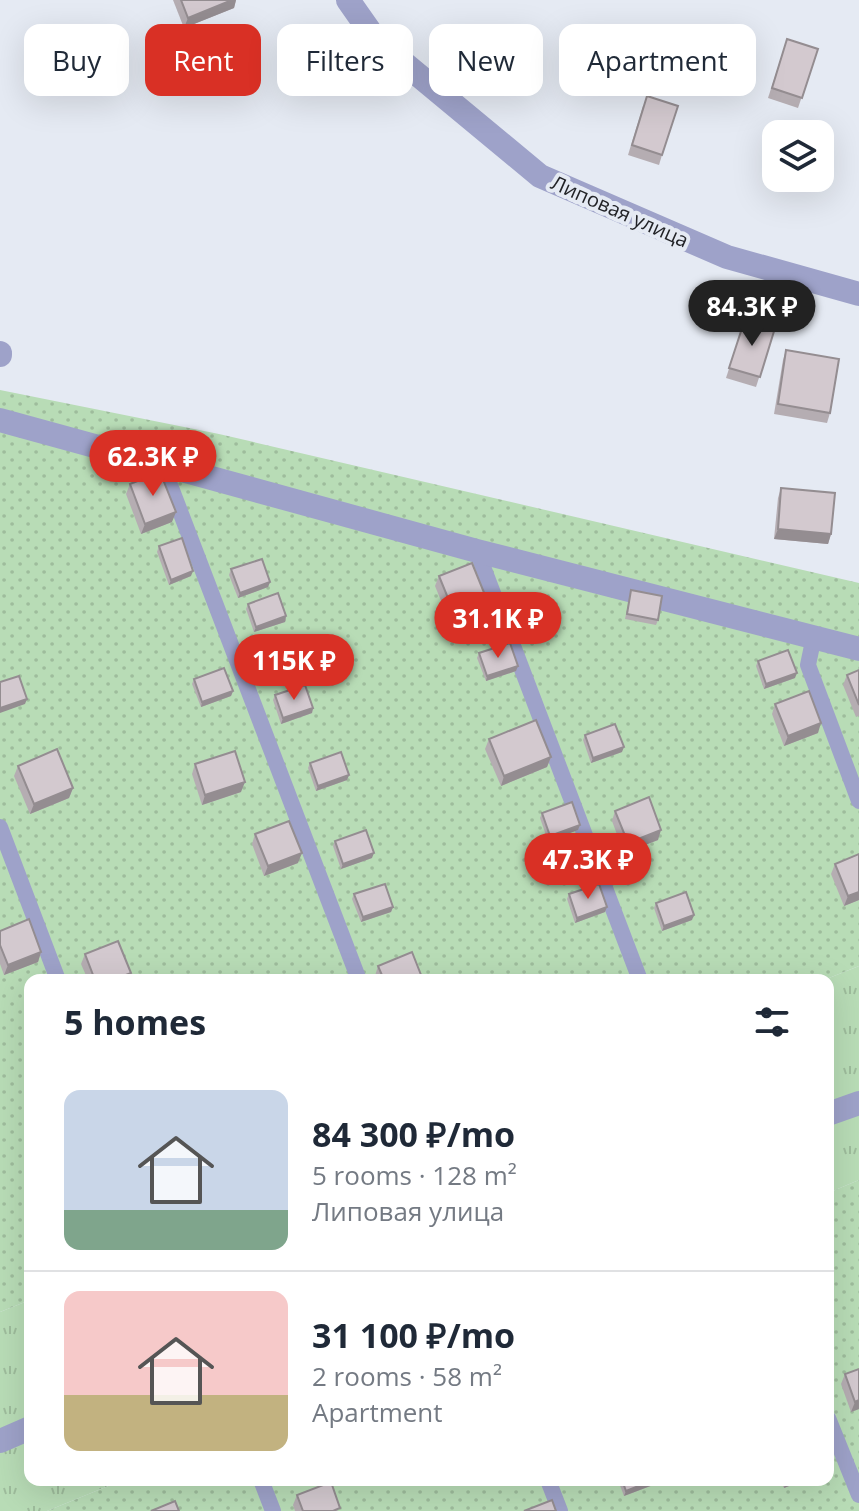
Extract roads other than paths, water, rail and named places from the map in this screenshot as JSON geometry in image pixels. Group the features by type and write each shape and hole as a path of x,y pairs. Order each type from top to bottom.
{"street":[{"name":"Липовая улица","path":"348,0 376,40 540,176 727,257 859,294"},
{"path":"0,420 477,551 859,649"},
{"path":"834,1112 859,1103"},
{"path":"0,1441 24,1431"}],"lane":[{"path":"162,464 357,974"},
{"path":"477,551 638,974"},
{"path":"814,636 808,665 859,801"},
{"path":"0,827 56,974"},
{"path":"834,1433 859,1495"},
{"path":"263,1486 273,1511"},
{"path":"550,1486 560,1511"}]}
